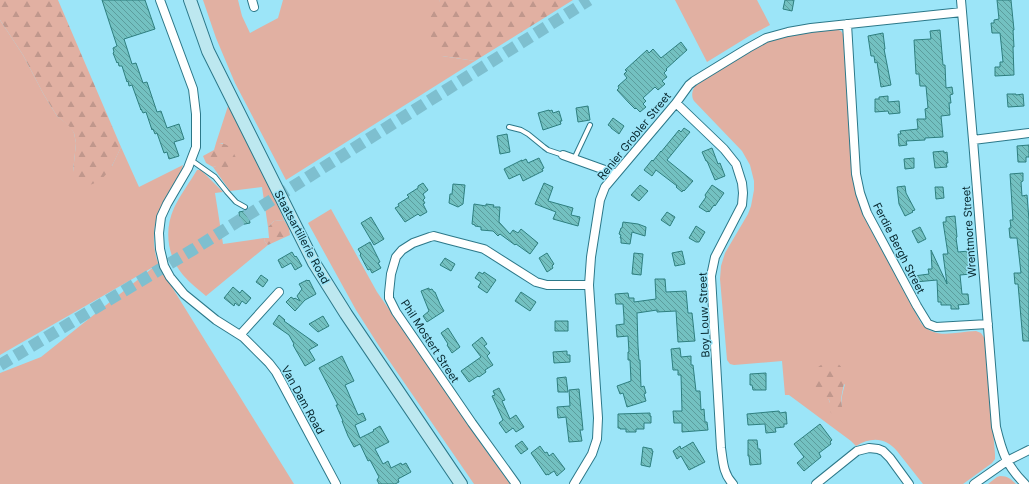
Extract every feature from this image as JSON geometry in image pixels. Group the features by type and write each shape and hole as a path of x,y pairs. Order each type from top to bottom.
{"street":[{"path":"160,0 193,89 196,114 196,147 191,160"},
{"name":"Staatsartillerie Road","path":"190,0 208,51 314,263 346,314 461,482"},
{"name":"Wrentmore Street","path":"961,0 996,427 1002,450 1007,461 1025,484"},
{"name":"Renier Grobler Street","path":"574,484 592,454 598,439 598,418 589,285 591,257 600,200 605,187 676,103 689,85 766,38 796,30 962,12"},
{"name":"Ferdie Bergh Street","path":"847,24 856,174 860,193 867,213 928,324 936,327 988,324"},
{"name":"Boy Louw Street","path":"676,103 724,149 736,164 742,183 742,205 715,257 711,276 724,470 726,476 733,484"},
{"path":"973,140 1029,132"},
{"path":"563,155 616,174"},
{"name":"Van Dam Road","path":"191,160 161,218 159,233 160,249 164,266 170,277 184,294 216,320 240,335 276,372 336,484"},
{"name":"Phil Mostert Street","path":"516,484 396,312 389,298 389,293 391,274 396,257 402,250 413,243 434,236 484,249 541,284 589,285"},
{"path":"240,335 279,292"},
{"path":"816,484 857,451 869,448 878,449 890,458 909,484"},
{"path":"974,484 1007,461 1029,450"}],"lane":[{"path":"574,159 590,125"},
{"path":"510,127 528,134 548,150 563,155"},
{"path":"191,160 215,177 236,202 245,207"}],"green space":[{"path":"0,0 58,0 121,147 108,171 99,181 86,186 76,179 73,172 76,143 74,133 69,126 57,116 23,55 0,20"},
{"path":"203,0 238,0 242,16 250,33 278,18 283,0 440,0 442,56 475,61 286,180 235,83 216,38"},
{"path":"440,0 573,0 475,61 442,56 435,48 431,37 430,18"},
{"path":"675,0 757,0 770,25 707,62"},
{"path":"0,20 23,55 57,116 70,126 74,133 76,143 73,172 112,166 121,147 139,187 183,165 180,175 163,203 155,224 154,248 158,263 294,484 0,484 0,373 41,357 155,266 0,355"},
{"path":"836,29 841,31 845,37 853,178 857,198 866,221 921,323 927,329 933,332 947,334 976,331 981,333 985,339 995,459 992,463 963,484 923,484 897,451 888,443 883,441 872,440 856,446 789,395 785,395 782,361 734,365 730,364 727,360 720,279 721,266 725,253 748,214 754,190 754,181 750,165 742,151 694,101 692,97 695,86 714,73 770,40 787,35","holes":["845,384 841,404 842,407 830,403 828,398"]},
{"path":"228,106 269,183 284,220 274,221 268,227 262,187 230,191 213,167 216,166 223,143 216,143"},
{"path":"216,143 221,143 230,147 237,160 224,170 206,163 203,156 214,150"},
{"path":"197,170 201,170 223,192 215,193 223,244 264,238 268,245 206,296 188,281 173,260 170,251 168,234 174,208"},
{"path":"331,209 377,292 510,484 474,484 379,346 356,310 308,223"},
{"path":"284,220 289,228 290,235 268,245 264,238 269,238 268,227 274,221"},
{"path":"833,361 839,364 844,373 841,399 842,412 835,414 831,413 830,402 828,399 817,391 813,378 814,373 819,366"},
{"path":"1000,476 1009,478 1016,484 988,484"}],"building":[{"path":"102,0 145,0 155,29 124,39 132,64 136,63 143,83 147,82 157,112 161,111 167,128 179,124 184,139 174,142 179,156 169,159 167,152 164,153 157,133 155,134 153,129 152,130 146,112 143,113 141,110 132,85 129,86 122,66 119,66 118,62 117,63 113,53 113,48 117,46"},
{"path":"785,0 794,0 792,11 783,9"},
{"path":"997,0 1011,0 1014,30 1014,75 995,76 995,67 1000,67 1000,62 1003,62 1000,33 992,33 991,23 994,23 994,20 999,19"},
{"path":"940,30 943,65 945,65 946,88 952,87 953,94 950,95 950,115 941,116 943,137 906,141 907,145 899,146 898,134 901,134 900,131 918,129 917,119 926,119 925,109 928,108 926,86 920,86 919,74 916,74 914,40 931,39 930,31"},
{"path":"883,33 884,49 891,85 881,87 877,62 875,63 874,56 871,56 868,36"},
{"path":"681,42 687,50 666,69 667,70 664,73 667,77 662,81 665,84 658,90 655,87 643,98 646,101 643,104 646,107 640,112 636,108 635,109 617,90 619,88 618,86 627,78 624,74 627,71 625,70 647,50 649,53 653,49 661,58"},
{"path":"1007,94 1023,94 1024,106 1008,107"},
{"path":"888,96 888,102 899,101 900,113 889,114 888,111 875,112 875,99"},
{"path":"588,106 590,120 578,122 576,108"},
{"path":"552,110 553,113 559,111 562,121 560,121 561,124 543,130 538,113"},
{"path":"613,118 624,126 619,134 608,125"},
{"path":"684,128 690,132 667,160 693,181 682,192 676,187 677,186 656,170 652,176 644,170 679,130 681,132"},
{"path":"507,134 510,152 500,154 497,136"},
{"path":"1029,145 1029,157 1026,157 1026,162 1018,162 1017,146"},
{"path":"712,148 718,164 720,163 725,176 715,180 702,152"},
{"path":"944,151 944,153 947,152 947,167 935,168 933,152"},
{"path":"539,158 544,168 542,169 543,171 523,181 520,174 509,179 504,169 522,160 526,159 528,163"},
{"path":"914,158 914,168 905,169 904,159"},
{"path":"1023,173 1023,181 1021,182 1022,196 1027,195 1029,220 1029,341 1023,341 1018,284 1015,284 1014,273 1021,273 1017,238 1010,238 1009,228 1011,228 1010,220 1013,220 1010,174"},
{"path":"423,183 428,190 423,194 425,198 423,200 425,203 423,204 427,212 420,216 418,214 405,222 395,208 399,206 398,204 409,197 407,195"},
{"path":"544,183 553,187 548,201 573,208 571,215 580,217 578,226 553,219 556,212 535,204"},
{"path":"453,184 465,185 463,204 458,207 449,203"},
{"path":"640,185 648,191 639,201 631,195"},
{"path":"712,185 724,193 715,206 714,205 709,212 707,212 699,207"},
{"path":"905,186 906,193 915,210 905,216 899,204 897,187"},
{"path":"935,187 943,187 944,198 936,199"},
{"path":"474,204 486,206 486,204 494,205 493,207 500,207 499,222 510,234 513,230 518,233 521,229 538,243 530,254 500,234 498,236 493,231 481,230 481,227 472,224"},
{"path":"244,211 249,218 250,223 240,225 239,212"},
{"path":"667,212 675,217 670,226 661,220"},
{"path":"955,216 958,252 969,251 971,274 960,275 962,294 968,294 969,304 958,305 959,309 951,309 951,305 941,305 941,302 938,302 937,280 915,282 914,276 929,274 928,269 932,269 931,250 947,284 943,254 948,254 943,222 946,222 946,217"},
{"path":"371,217 384,239 374,245 361,223"},
{"path":"623,222 638,224 646,227 645,236 632,232 630,244 621,243 621,235 619,234"},
{"path":"696,226 705,232 699,242 689,238"},
{"path":"920,227 926,239 918,243 912,231"},
{"path":"370,242 380,262 378,263 381,268 372,273 370,269 368,270 358,249"},
{"path":"682,251 685,264 675,266 672,253"},
{"path":"292,252 302,266 295,270 291,263 282,268 278,260"},
{"path":"547,253 554,264 552,266 553,268 547,272 539,258"},
{"path":"634,253 643,254 641,275 632,274"},
{"path":"445,258 455,264 451,271 440,265"},
{"path":"479,272 483,274 484,272 496,280 487,293 478,287 481,282 475,278"},
{"path":"261,275 268,280 263,287 256,282"},
{"path":"655,279 665,279 666,292 686,291 688,313 692,313 695,341 678,342 676,311 657,312 657,310 637,313 641,387 644,386 646,401 627,407 623,393 620,394 617,386 631,381 630,360 628,360 628,336 617,337 616,325 624,324 624,318 623,304 616,304 615,294 628,293 629,298 634,298 634,302 656,299"},
{"path":"309,280 316,294 305,300 295,311 286,302 291,297 300,301 297,296 302,289 299,284"},
{"path":"233,287 240,293 242,290 251,298 246,304 242,301 239,306 235,303 234,306 224,298"},
{"path":"429,288 429,290 432,289 435,292 444,311 427,322 423,316 429,311 421,291"},
{"path":"521,292 536,302 530,311 515,301"},
{"path":"279,315 285,320 284,321 318,345 309,350 315,360 305,366 289,335 273,324"},
{"path":"323,316 329,326 318,332 309,324"},
{"path":"555,321 568,321 568,331 555,331"},
{"path":"448,328 460,347 452,353 441,333"},
{"path":"482,337 487,344 484,346 490,353 487,356 493,365 485,370 486,372 479,377 478,376 469,382 461,371 481,357 472,345"},
{"path":"680,348 681,357 691,356 691,365 693,365 696,391 700,391 701,410 704,409 705,422 707,422 708,430 682,432 682,423 674,423 673,411 682,411 681,375 678,375 678,370 673,370 671,349"},
{"path":"567,351 567,355 570,355 570,362 554,363 553,352"},
{"path":"342,356 354,381 345,385 358,415 363,413 366,420 355,425 360,438 374,431 373,430 380,426 389,442 375,449 383,464 388,461 391,468 401,463 402,465 406,463 411,472 398,479 399,482 395,484 379,484 377,480 379,477 370,460 368,461 360,444 354,447 336,405 338,405 319,368"},
{"path":"766,373 766,390 753,390 752,385 750,385 750,374"},
{"path":"566,377 568,392 558,392 557,378"},
{"path":"499,388 505,400 502,401 510,419 516,415 524,427 516,432 513,428 506,433 499,423 503,420 492,396 495,395 493,391"},
{"path":"579,389 583,430 580,430 582,441 569,442 566,417 558,418 557,407 570,406 569,390"},
{"path":"779,411 780,413 786,412 787,424 784,424 784,427 775,428 776,432 766,433 765,424 748,425 747,414"},
{"path":"650,413 651,423 644,423 644,429 636,429 636,432 626,432 626,429 618,428 618,414"},
{"path":"820,424 832,440 830,442 831,444 819,453 821,457 804,471 797,463 804,457 794,444"},
{"path":"748,440 757,440 758,449 760,449 761,464 750,465 748,456"},
{"path":"522,441 528,449 521,454 515,446"},
{"path":"693,442 705,462 689,470 681,456 677,459 673,451 680,446 681,449"},
{"path":"540,446 549,456 553,453 565,469 557,476 554,471 546,475 531,453"},
{"path":"643,447 652,449 653,451 650,467 641,465"}],"tunnel":[{"path":"0,365 194,249 589,0"}]}
